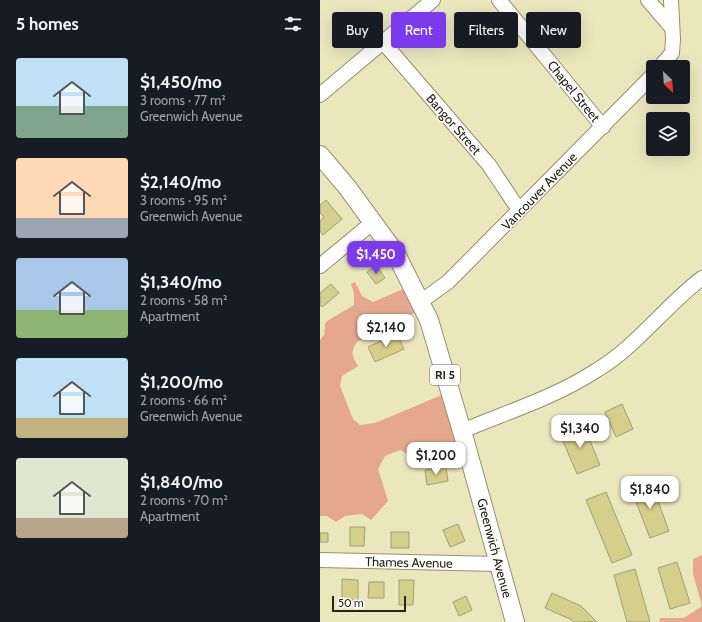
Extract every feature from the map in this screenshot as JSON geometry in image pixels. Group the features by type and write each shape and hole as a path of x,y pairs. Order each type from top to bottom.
{"main road":[{"name":"Greenwich Avenue","path":"320,155 347,187 396,254 429,320 462,431 515,622"}],"street":[{"path":"320,95 433,0"},
{"name":"Chapel Street","path":"499,0 603,127"},
{"path":"648,0 672,28"},
{"path":"666,60 672,53 672,0"},
{"name":"Bangor Street","path":"384,42 489,165 519,210"},
{"name":"Vancouver Avenue","path":"420,302 448,282 646,82"},
{"path":"320,266 372,223"},
{"path":"462,431 546,396 598,370 625,349 684,292 702,278"},
{"name":"Thames Avenue","path":"320,560 498,564"}],"shaded area":[{"path":"355,282 362,296 373,302 410,286 422,309 357,342 355,345 353,354 358,366 342,376 340,386 353,419 360,425 375,423 449,392 466,451 445,456 433,454 419,460 400,450 385,456 378,469 388,501 371,520 362,514 345,516 336,522 327,516 320,516 320,340 324,335 325,324 327,321 354,305 354,293 351,284"},
{"path":"702,555 702,606 693,574 693,559"},
{"path":"702,606 702,622 659,622 660,618 684,618"}],"building":[{"path":"326,200 342,219 323,235 320,231 320,221 324,217 320,213 320,205"},
{"path":"376,265 385,278 376,284 367,272"},
{"path":"331,284 339,293 322,307 320,305 320,293"},
{"path":"397,334 404,349 375,362 368,347"},
{"path":"622,404 633,429 616,437 605,412"},
{"path":"583,424 600,465 577,474 560,434"},
{"path":"446,467 448,481 427,485 425,470"},
{"path":"651,482 669,531 650,538 631,489"},
{"path":"606,492 632,555 612,563 586,500"},
{"path":"458,524 465,541 450,547 443,530"},
{"path":"350,527 365,527 364,546 350,546"},
{"path":"391,532 409,532 409,548 391,548"},
{"path":"320,533 328,533 328,542 320,542"},
{"path":"677,562 690,603 670,609 658,568"},
{"path":"635,569 650,622 627,622 614,575"},
{"path":"342,579 358,580 358,600 342,599"},
{"path":"399,580 414,580 413,605 399,605"},
{"path":"369,582 384,582 384,598 368,598"},
{"path":"552,593 581,606 597,622 574,622 545,608"},
{"path":"466,596 472,610 459,616 453,602"}]}
